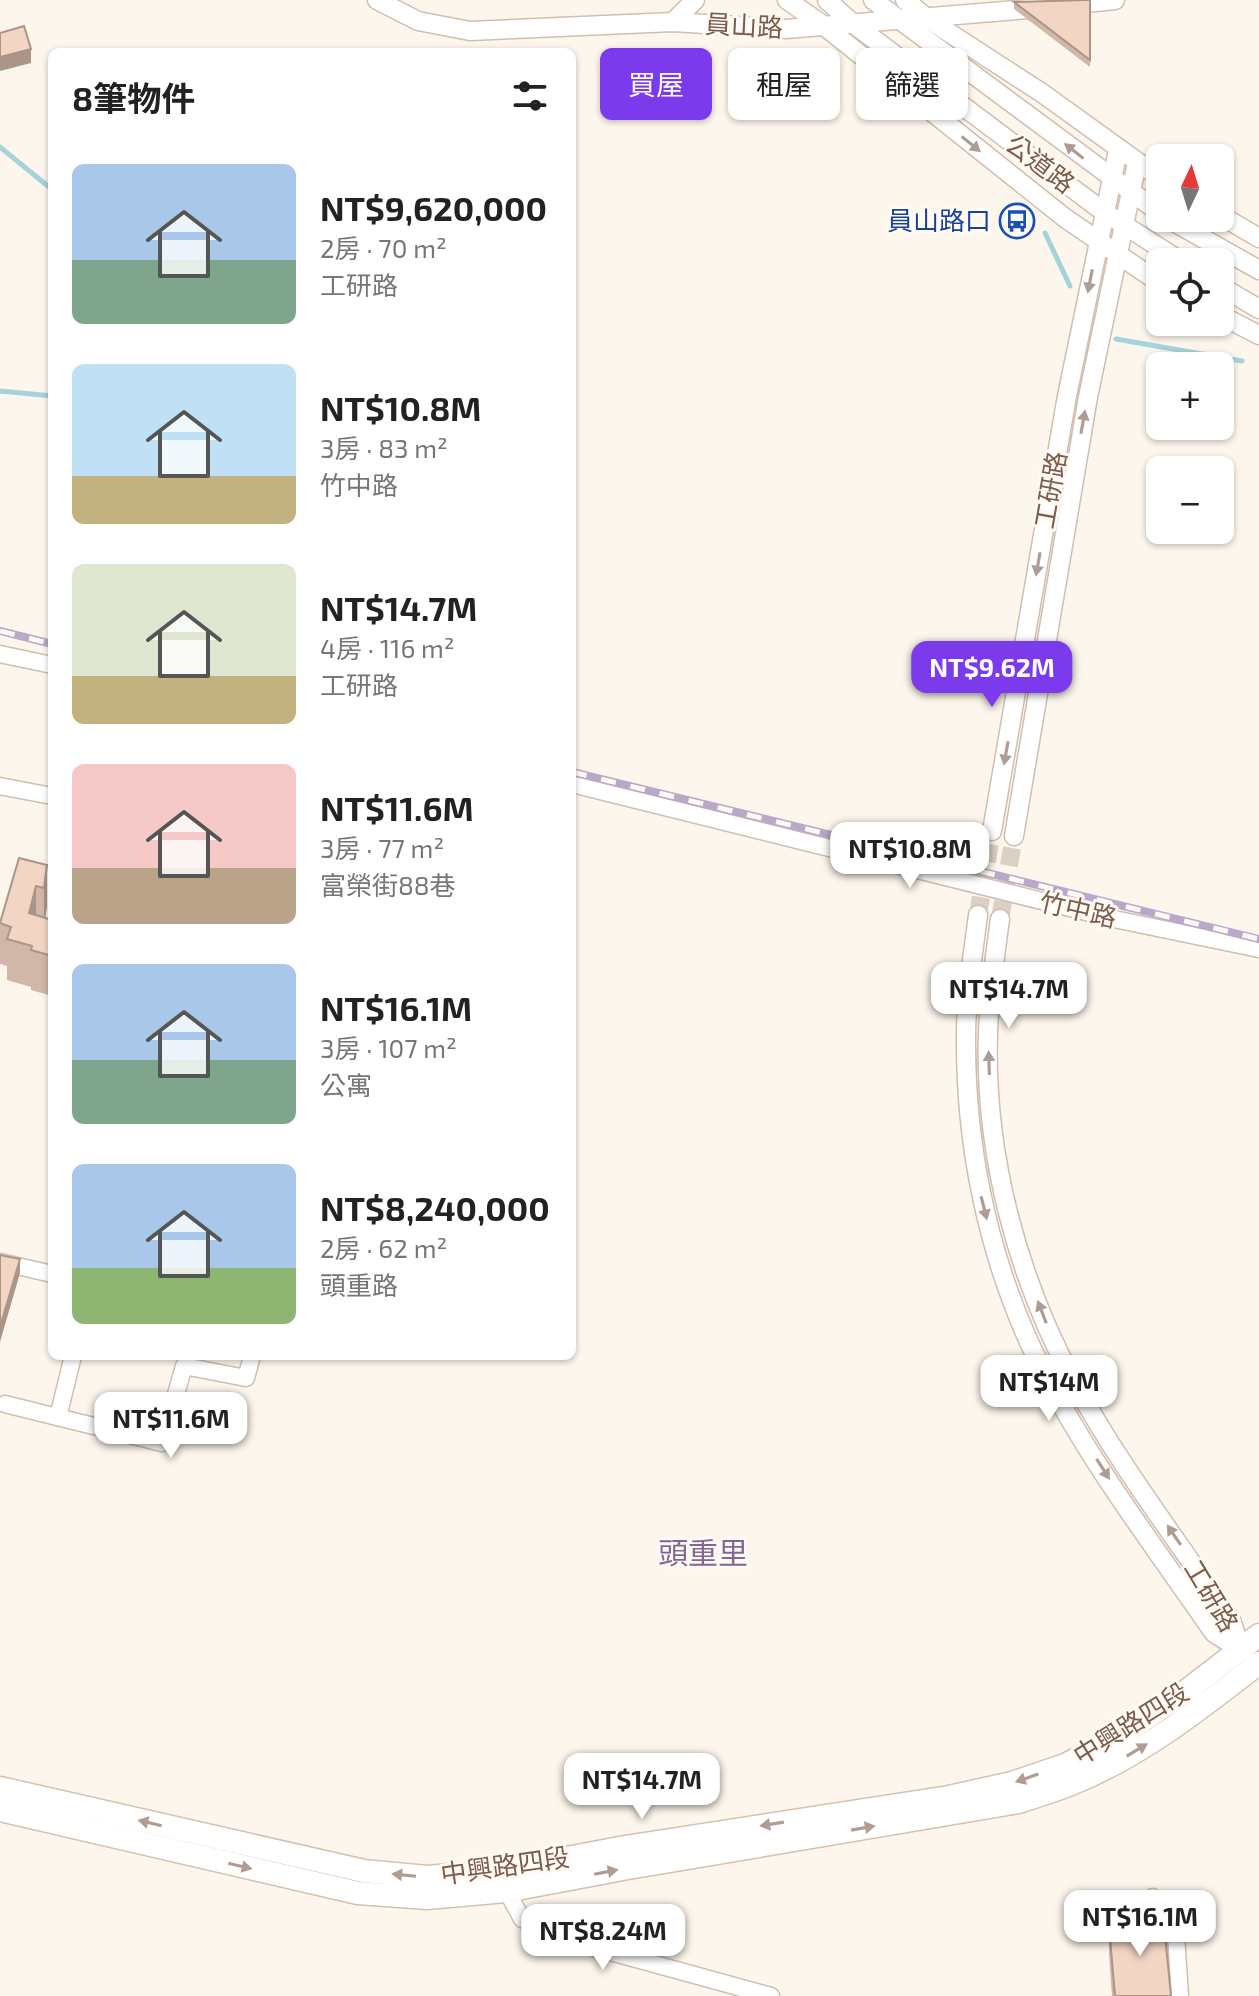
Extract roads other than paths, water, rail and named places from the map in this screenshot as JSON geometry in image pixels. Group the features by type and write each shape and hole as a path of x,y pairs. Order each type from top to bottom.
{"main road":[{"name":"中興路四段","path":"0,1810 358,1893 427,1898 625,1847 949,1797 1012,1783 1065,1765 1254,1661 1259,1635"},
{"name":"中興路四段","path":"0,1788 364,1871 502,1881"}],"street":[{"name":"員山路","path":"377,0 418,21 470,31 673,22 786,29 851,22 928,19 1115,0"},
{"path":"673,22 695,0"},
{"name":"公道路","path":"787,0 823,25 1098,243 1146,274"},
{"name":"公道路","path":"827,0 851,22 1104,212 1160,248"},
{"name":"公道路","path":"873,0 1146,204"},
{"path":"905,0 928,19 1042,93 1146,169"},
{"name":"工研路","path":"992,831 1067,396 1118,150"},
{"name":"工研路","path":"1014,836 1088,397 1137,163"},
{"path":"1234,223 1259,238"},
{"path":"1192,232 1259,270"},
{"path":"1234,294 1259,309"},
{"path":"1234,322 1259,335"},
{"path":"0,654 48,664"},
{"name":"竹中路","path":"576,785 1069,908 1259,949"},
{"path":"0,786 48,795"},
{"name":"工研路","path":"978,915 969,978 966,1034 970,1120 980,1192 1028,1341 1102,1469 1214,1633 1254,1661"},
{"name":"工研路","path":"1000,919 989,1008 989,1087 1002,1189 1017,1244 1050,1333 1075,1383 1118,1454 1231,1620 1254,1661"},
{"path":"0,1262 48,1273"},
{"path":"58,1417 72,1360"},
{"path":"5,1404 162,1443 184,1366 246,1378 251,1360"},
{"path":"502,1881 522,1919 567,1940 771,1996"},
{"path":"1153,1897 1152,1916 1176,1935 1180,1996"}],"waterway":[{"path":"0,147 48,186"},
{"path":"1045,233 1070,286"},
{"path":"1116,339 1242,361"},
{"path":"0,391 48,396"}],"tunnel":[{"path":"978,915 992,831"},
{"path":"1000,919 1014,836"}],"railway":[{"path":"0,631 48,643"},
{"path":"576,773 1259,939"}],"place":[{"name":"員山路口","path":"1017,221"}],"district":[{"name":"頭重里","path":"703,1554"}]}
